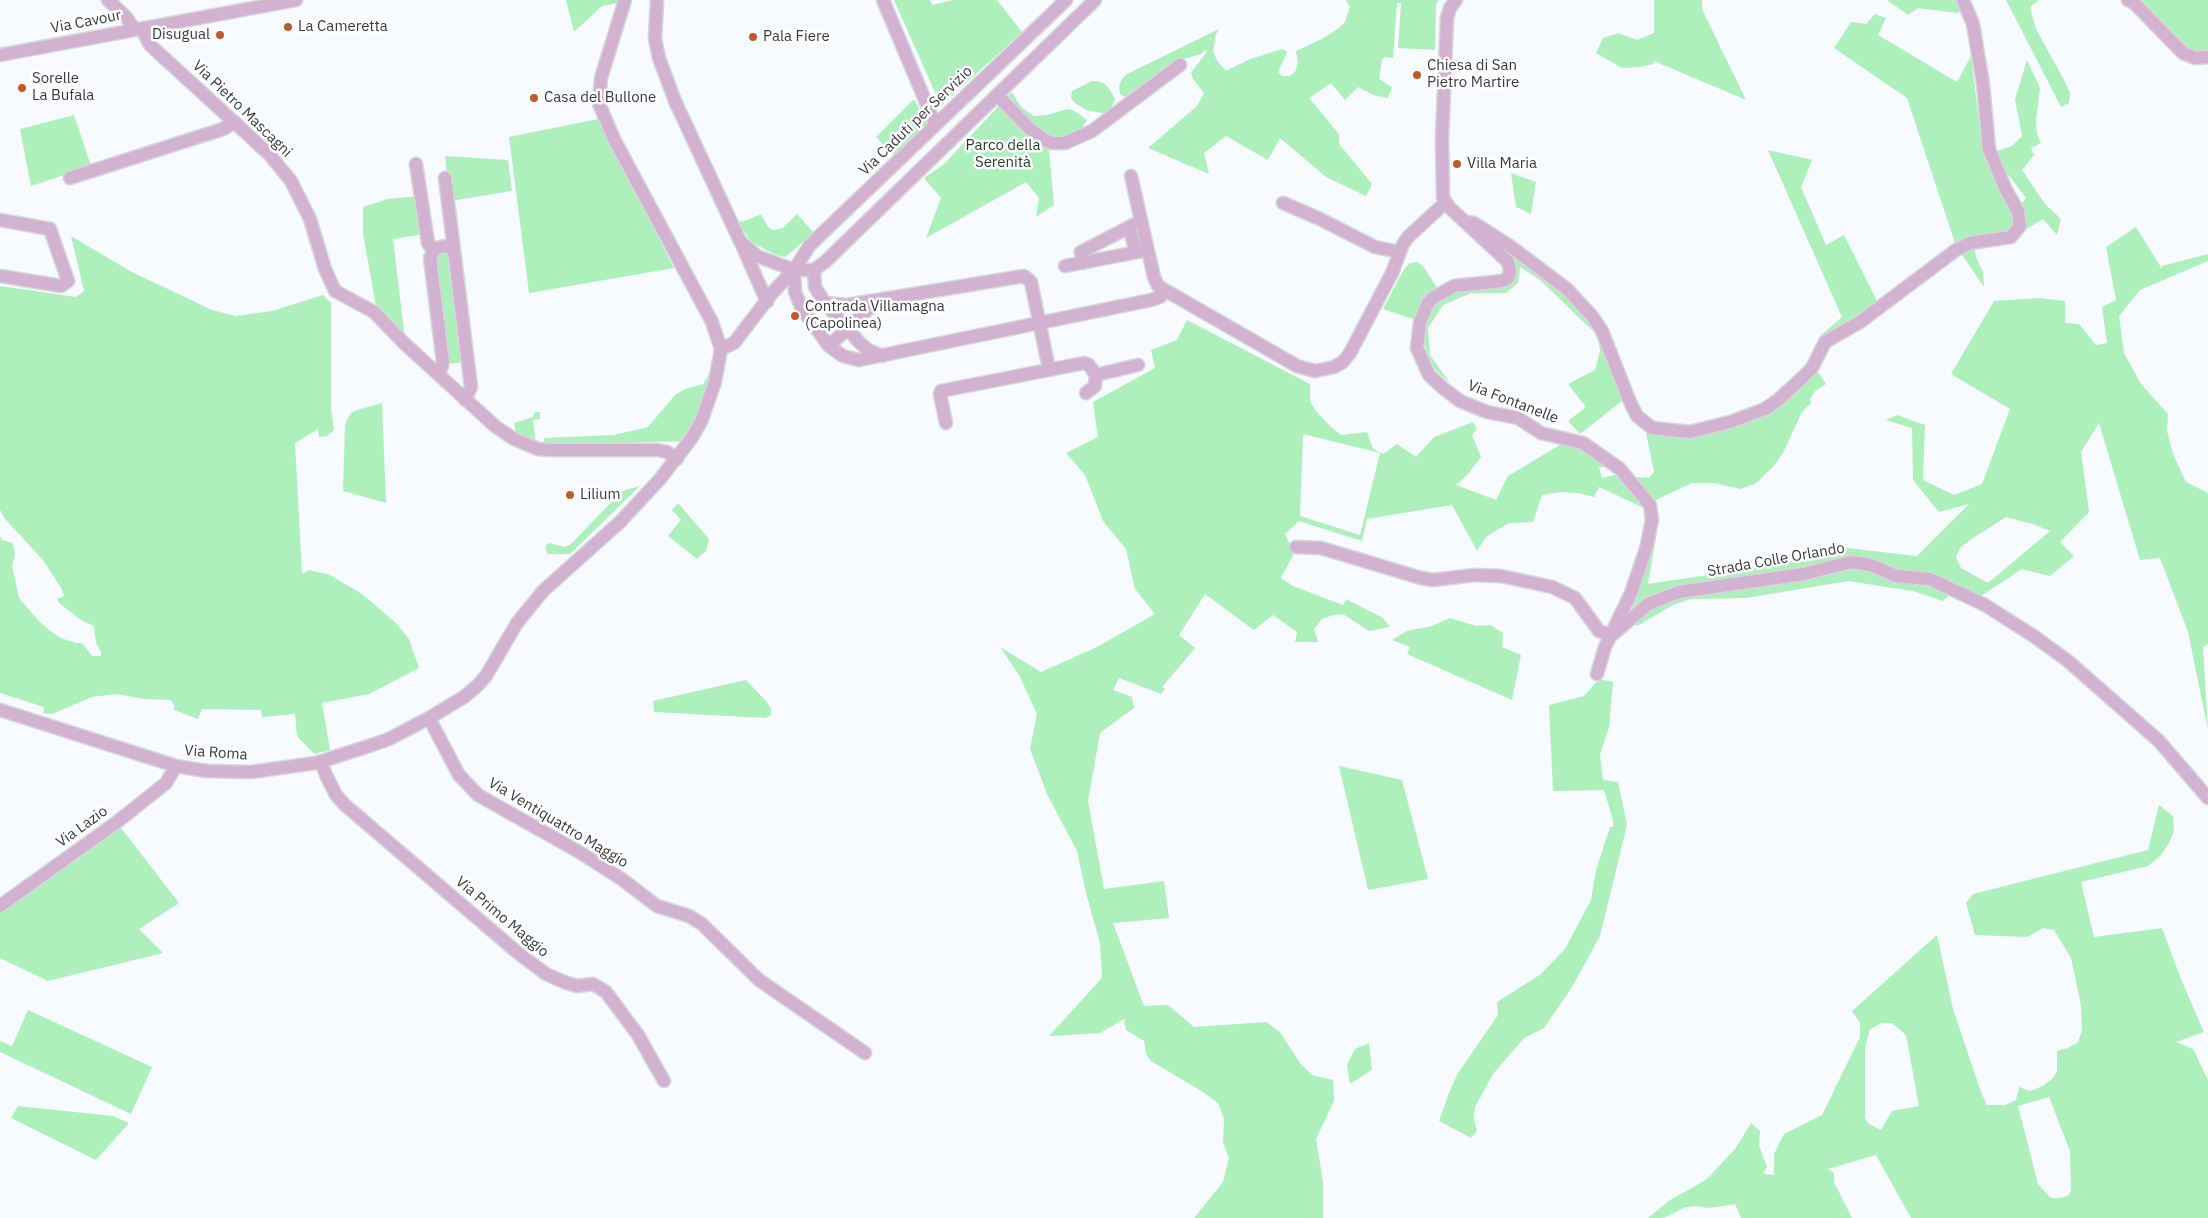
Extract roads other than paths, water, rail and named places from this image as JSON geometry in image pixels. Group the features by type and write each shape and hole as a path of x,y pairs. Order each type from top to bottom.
{"street":[{"name":"Via Pietro Mascagni","path":"108,0 145,35 150,44 269,154 302,200 310,219 327,276 335,291 374,312 465,400 504,433 538,449 658,450 667,452 677,459"},
{"name":"Via Cavour","path":"0,55 139,29 261,3 296,0"},
{"path":"626,0 602,78 599,104 614,139 712,322 722,349"},
{"path":"657,0 655,38 659,58 675,101 740,241 766,304"},
{"path":"883,0 935,124"},
{"name":"Via Caduti per Servizio","path":"722,349 734,344 794,270 810,245 1066,0"},
{"path":"740,241 757,256 794,270 814,270 1095,0"},
{"path":"1129,227 1158,286 1164,291 1306,370 1324,370 1343,362 1350,353 1392,273 1399,252 1408,236 1445,203 1442,192 1442,157 1447,18 1450,8 1456,0"},
{"path":"1465,222 1474,223 1510,246 1567,289 1592,316 1602,330 1637,416 1652,428 1664,431 1690,432 1730,422 1764,409 1778,400 1812,368 1825,342 1860,322 1956,250 1970,243 2011,237 2020,226 2018,211 2006,190 1989,149 1983,84 1974,24 1963,0"},
{"path":"2128,0 2134,3 2183,53 2195,58 2208,57"},
{"path":"997,95 1030,129 1045,140 1052,143 1065,143 1092,131 1180,65"},
{"path":"70,178 223,129 236,122"},
{"path":"416,164 428,243 433,251 430,262 443,362 439,375"},
{"path":"1131,176 1141,221 1142,251"},
{"path":"445,178 471,387 465,400"},
{"path":"1283,203 1375,246 1399,252"},
{"name":"Via Fontanelle","path":"1445,203 1508,262 1510,270 1508,278 1502,281 1454,286 1428,303 1420,322 1416,348 1429,375 1460,401 1487,412 1518,418 1541,433 1583,443 1620,469 1650,505 1652,520 1646,549 1631,593 1613,626 1612,635 1605,647 1597,674"},
{"path":"0,220 50,229 68,276 68,281 62,286 0,276"},
{"path":"1083,263 1081,252 1141,221"},
{"path":"433,251 445,246 454,250"},
{"path":"1065,266 1142,251"},
{"path":"794,270 795,292 802,309 829,346 851,359 882,356 1152,300 1160,297 1164,291"},
{"path":"814,270 814,287 825,303 868,350 882,356"},
{"path":"825,303 847,305 1024,276 1031,282 1049,369"},
{"path":"829,346 865,312 882,299"},
{"name":"Via Roma","path":"0,710 176,766 217,772 251,772 321,762 389,739 464,697 478,685 486,676 517,623 543,591 620,522 677,459 701,422 715,382 722,349"},
{"path":"946,423 941,391 1049,369 1084,364 1089,365 1096,374 1095,386 1086,393"},
{"path":"1096,374 1138,365"},
{"path":"1296,547 1321,548 1432,580 1475,575 1501,576 1544,585 1575,598 1599,631 1612,635"},
{"name":"Strada Colle Orlando","path":"1612,635 1648,604 1679,592 1804,574 1851,562 1871,565 1896,576 1930,579 1984,605 2035,637 2068,661 2158,741 2208,798"},
{"name":"Via Ventiquattro Maggio","path":"429,718 459,775 478,795 581,853 623,880 657,906 689,916 702,924 759,980 865,1053"},
{"name":"Via Primo Maggio","path":"321,762 329,782 344,805 518,953 546,974 564,982 577,986 593,984 606,992 634,1029 664,1082"},
{"name":"Via Lazio","path":"0,906 117,822 166,783 176,766"}],"place":[{"name":"La Cameretta","path":"288,27"},
{"name":"Disugual","path":"220,35"},
{"name":"Pala Fiere","path":"753,37"},
{"name":"Chiesa di San Pietro Martire","path":"1417,75"},
{"name":"Sorelle La Bufala","path":"22,88"},
{"name":"Casa del Bullone","path":"534,98"},
{"name":"Villa Maria","path":"1457,164"},
{"name":"Contrada Villamagna (Capolinea)","path":"795,316"},
{"name":"Lilium","path":"570,495"}],"park label":[{"name":"Parco della Serenità","path":"1003,154"}]}
